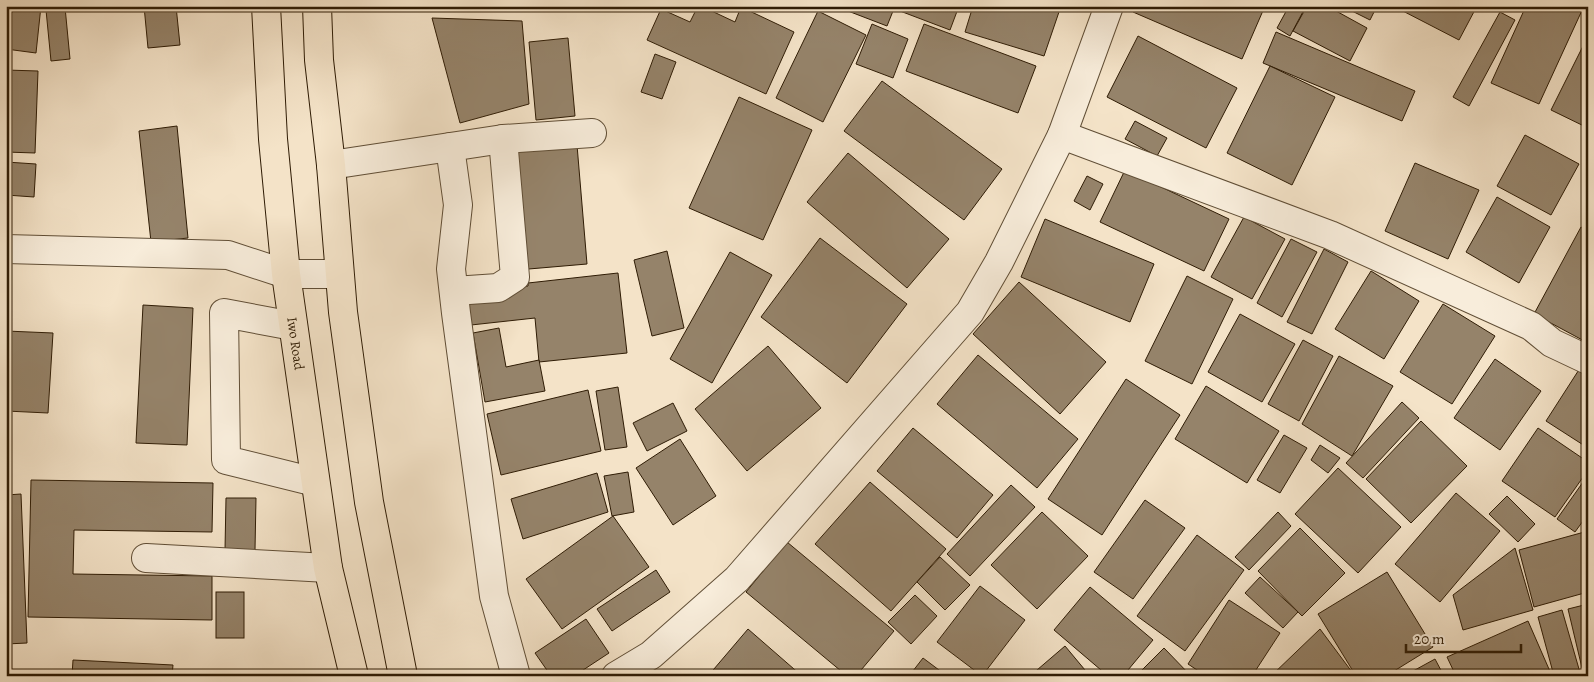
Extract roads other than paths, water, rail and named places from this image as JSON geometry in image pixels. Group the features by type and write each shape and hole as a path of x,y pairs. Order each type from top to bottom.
{"main road":[{"name":"Iwo Road","path":"266,6 273,138 286,274 328,568 354,676"},
{"path":"318,6 319,60 331,165 343,312 370,502 403,676"}],"street":[{"path":"616,676 651,655 737,579 970,312 999,262 1062,136 1109,6"},
{"path":"331,165 503,139 592,133"},
{"path":"1062,136 1330,235 1531,326 1552,344 1588,360"},
{"path":"454,291 498,288 515,277 503,139"},
{"path":"450,147 458,206 451,269 494,596 516,676"},
{"path":"6,249 228,255 286,274 339,274"},
{"path":"293,326 224,313 226,460 315,482"},
{"path":"146,558 328,568"}]}
